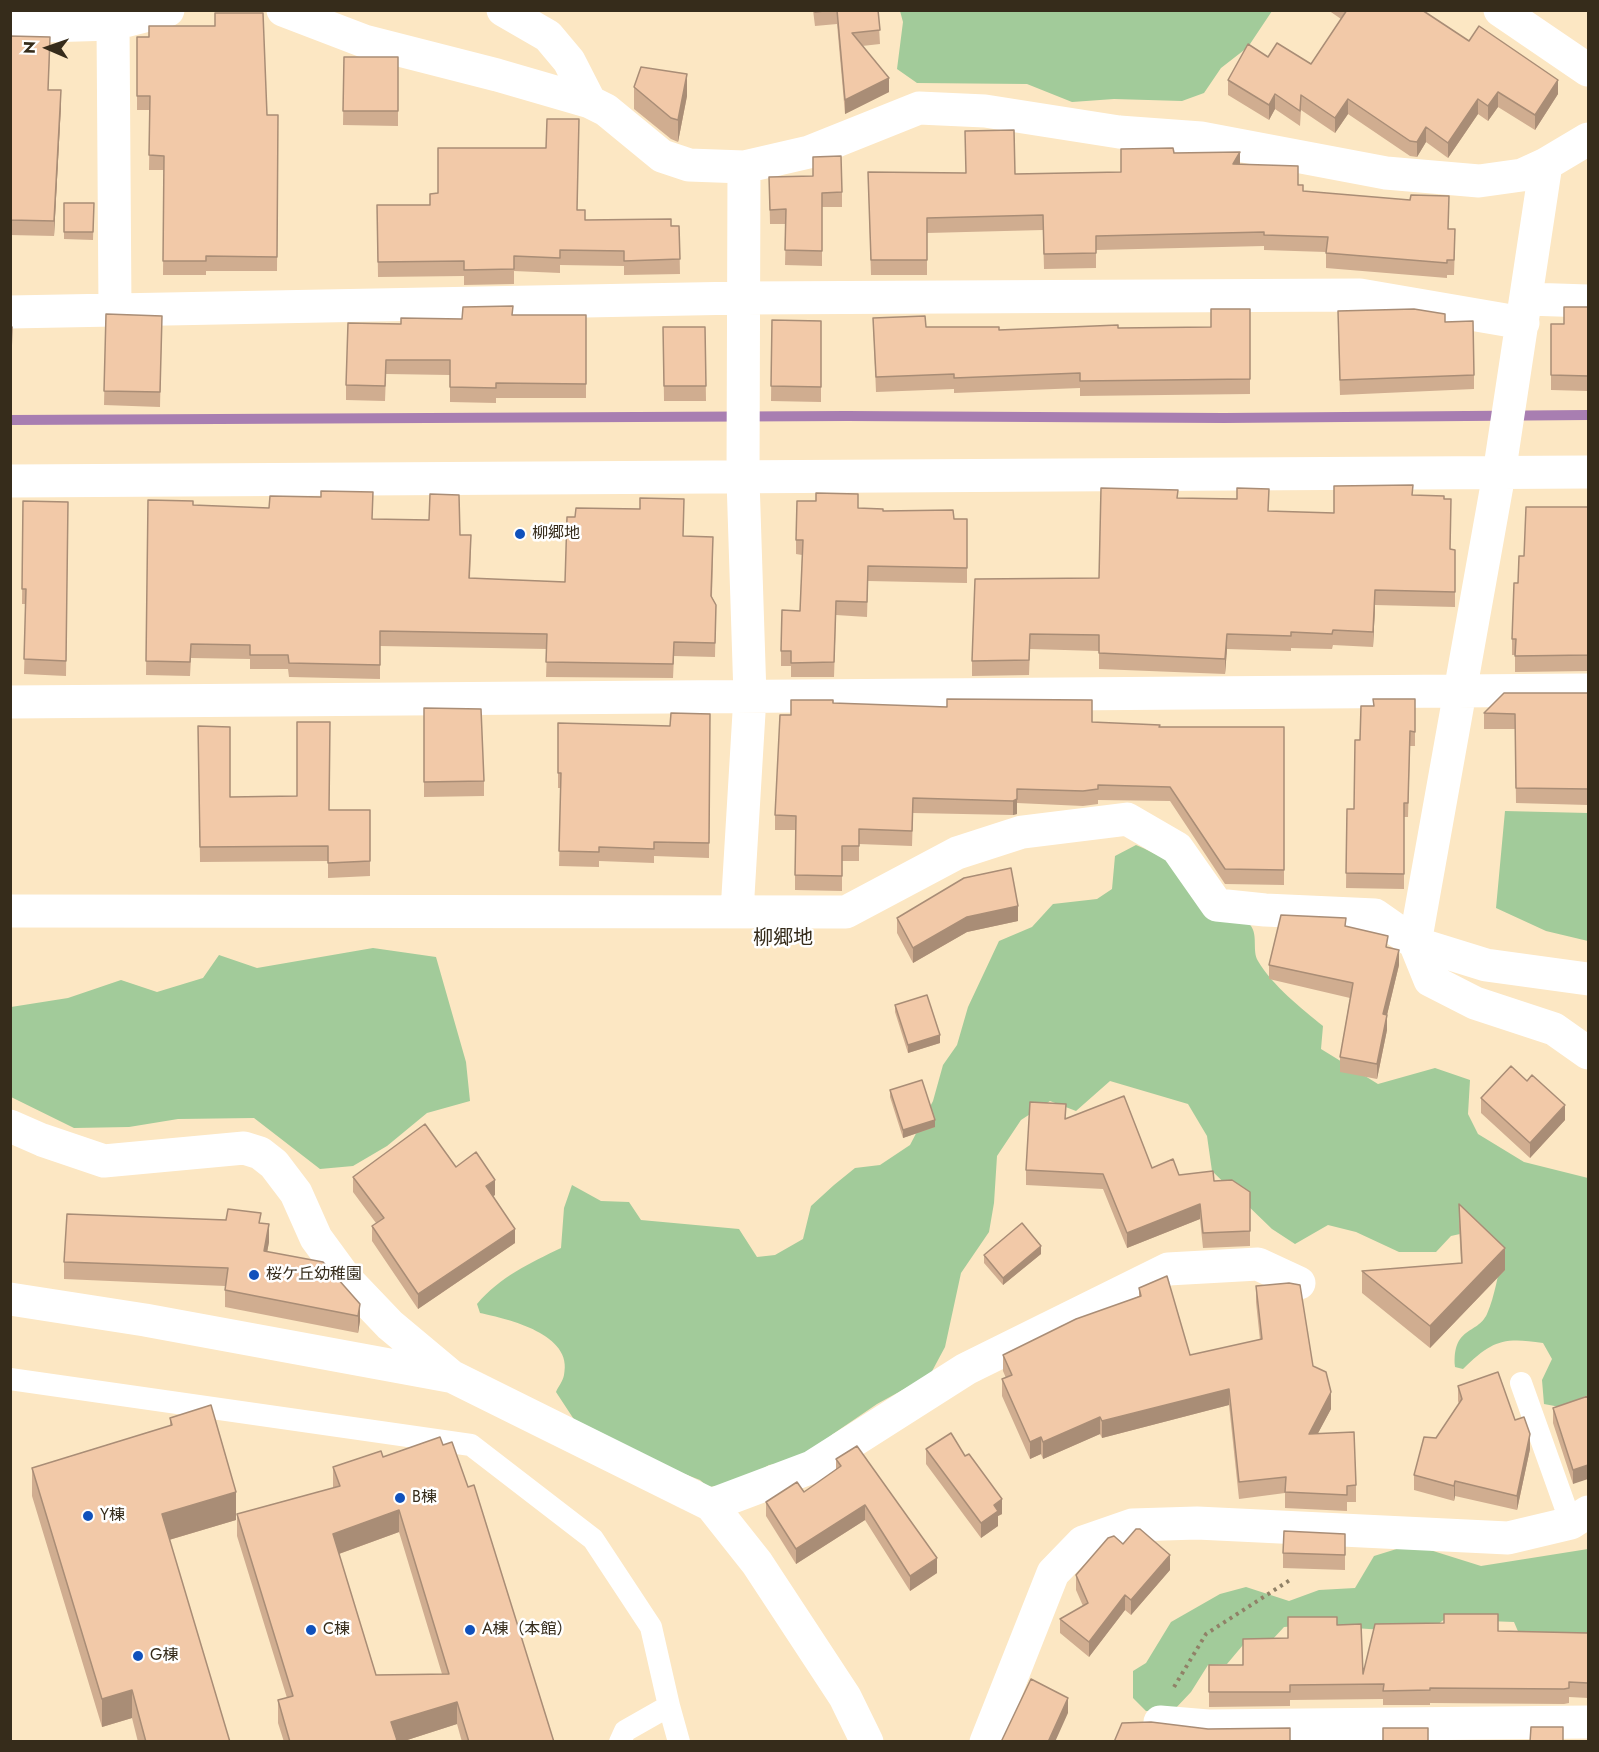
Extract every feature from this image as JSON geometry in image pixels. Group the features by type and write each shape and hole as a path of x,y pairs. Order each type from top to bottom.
{"street":[{"path":"10,27 113,24 168,10"},
{"path":"282,10 364,41 497,75 590,102 606,110 662,156 688,165 744,167 809,152 919,108 985,111 1119,132 1201,138 1398,174 1479,181 1502,180 1546,165 1588,139"},
{"path":"503,10 548,36 568,61 590,102"},
{"path":"1500,10 1588,70"},
{"path":"113,24 115,310"},
{"path":"1546,165 1499,474 1415,943 1430,980 1475,1003 1554,1029 1588,1053"},
{"path":"737,912 750,696 743,479 744,167"},
{"path":"10,312 742,298 1360,295 1525,311 1588,302"},
{"path":"10,481 743,479 1588,472"},
{"path":"10,702 1588,690"},
{"path":"10,911 846,912 968,849 1022,832 1127,819 1177,848 1217,905 1265,910 1375,915 1415,943 1486,965 1588,979"},
{"path":"10,1126 42,1140 104,1161 244,1148 260,1154 274,1164 296,1193 316,1238 346,1279 390,1325 451,1376 711,1505 757,1563 845,1697 867,1742"},
{"path":"711,1505 812,1467 966,1369 1168,1269 1258,1264 1299,1283"},
{"path":"10,1299 145,1320 451,1376"},
{"path":"986,1742 1053,1573 1083,1542 1132,1525 1197,1523 1508,1538 1580,1518"},
{"path":"1160,1722 1208,1734 1588,1722"}],"lane":[{"path":"10,1379 471,1446 593,1539 651,1627 679,1742"},
{"path":"1521,1383 1580,1518"},
{"path":"620,1742 625,1731 669,1706"}],"path":[{"path":"1160,1722 1169,1694 1206,1634 1290,1580"}],"green space":[{"path":"900,11 1272,11 1248,47 1221,68 1204,93 1182,101 1114,99 1072,102 1027,84 917,83 897,69 903,22"},
{"path":"1505,811 1588,813 1588,941 1546,931 1496,908"},
{"path":"1136,845 1199,878 1239,912 1253,930 1256,957 1264,970 1288,996 1323,1026 1321,1049 1378,1084 1435,1068 1470,1080 1468,1114 1478,1134 1524,1162 1588,1178 1588,1395 1560,1407 1544,1404 1542,1380 1552,1359 1543,1343 1507,1341 1498,1343 1482,1352 1463,1369 1455,1367 1457,1344 1466,1333 1483,1321 1487,1314 1503,1254 1482,1229 1451,1236 1436,1252 1399,1252 1356,1232 1328,1225 1295,1244 1272,1229 1212,1171 1207,1136 1188,1104 1110,1081 1076,1111 1050,1101 1021,1120 997,1156 994,1203 989,1232 961,1273 945,1347 930,1375 877,1404 833,1434 802,1460 769,1465 737,1484 708,1487 700,1480 630,1453 575,1421 556,1392 564,1375 564,1361 559,1349 549,1339 522,1324 480,1313 477,1304 495,1286 527,1265 561,1248 564,1208 572,1185 601,1201 629,1202 641,1220 739,1229 757,1257 775,1255 803,1239 811,1206 834,1185 855,1168 880,1165 910,1145 933,1101 943,1065 957,1045 968,1007 999,941 1032,927 1053,904 1097,899 1112,889 1115,856"},
{"path":"373,948 436,957 466,1062 470,1101 427,1113 387,1146 353,1166 320,1169 254,1118 178,1119 129,1127 74,1128 11,1097 11,1007 68,998 121,980 157,992 203,978 219,955 257,968"},
{"path":"1403,1547 1430,1550 1481,1566 1588,1549 1588,1633 1539,1641 1520,1636 1514,1622 1487,1621 1451,1614 1427,1633 1311,1625 1284,1627 1272,1640 1248,1639 1227,1664 1208,1665 1191,1692 1174,1710 1146,1711 1133,1698 1133,1671 1146,1663 1171,1622 1220,1594 1246,1587 1289,1601 1319,1590 1355,1588 1374,1556"}],"building":[{"path":"837,10 878,10 880,30 852,33 889,78 845,100"},
{"path":"1347,10 1422,10 1469,41 1479,26 1558,80 1535,115 1498,92 1488,106 1478,99 1448,143 1426,127 1417,142 1410,141 1348,99 1335,118 1301,95 1300,111 1275,94 1269,105 1228,80 1248,44 1268,57 1277,43 1311,64"},
{"path":"215,13 263,13 267,115 278,115 277,257 206,256 206,261 163,261 164,156 149,155 150,96 137,96 137,37 149,37 149,26 215,26"},
{"path":"10,36 50,37 48,90 61,90 54,221 10,220"},
{"path":"344,57 398,57 398,111 343,111"},
{"path":"641,67 687,74 678,120 671,118 634,87"},
{"path":"547,119 579,119 577,210 585,210 585,220 671,219 671,226 679,226 680,259 624,261 624,251 560,250 560,258 514,256 514,269 464,270 464,261 378,262 377,205 430,205 430,194 438,193 438,148 546,148"},
{"path":"1014,130 1015,174 1121,172 1121,149 1173,148 1174,153 1240,152 1233,164 1298,166 1298,185 1303,185 1303,191 1410,200 1411,195 1449,196 1448,229 1455,229 1454,260 1447,260 1447,263 1326,253 1328,237 1264,235 1264,232 1096,236 1096,253 1044,254 1043,215 927,218 927,260 871,260 868,172 966,173 965,131"},
{"path":"841,156 842,192 822,193 822,251 785,250 786,209 770,210 769,177 813,176 813,157"},
{"path":"64,203 94,203 93,232 64,232"},
{"path":"513,306 512,315 586,315 586,384 496,383 496,388 450,387 450,360 386,360 385,386 346,385 348,323 401,324 401,318 462,319 463,307"},
{"path":"1564,307 1588,307 1588,376 1551,375 1551,324 1564,324"},
{"path":"1211,309 1250,309 1250,379 1080,381 1080,373 954,378 954,374 876,377 873,318 925,316 926,327 999,327 999,330 1118,325 1118,328 1211,327"},
{"path":"1414,309 1445,314 1445,322 1473,321 1474,375 1340,380 1338,311"},
{"path":"106,314 162,316 160,392 104,391"},
{"path":"772,320 821,321 821,387 771,386"},
{"path":"10,327 12,327 10,376"},
{"path":"663,327 705,327 706,386 664,386"},
{"path":"1413,485 1412,495 1444,496 1444,499 1451,499 1450,549 1455,550 1455,592 1375,590 1373,632 1333,630 1332,634 1291,632 1291,636 1227,634 1225,659 1099,653 1099,635 1030,634 1029,660 972,661 975,579 1099,578 1101,488 1178,490 1177,498 1237,499 1237,488 1269,489 1268,511 1334,513 1334,486"},
{"path":"321,491 373,492 372,519 429,520 430,494 459,495 460,535 471,535 469,578 565,582 567,517 575,517 576,508 640,509 640,498 684,499 683,536 713,537 711,596 716,605 715,643 674,642 673,664 546,662 547,634 380,631 380,665 289,663 288,655 250,655 250,645 191,644 190,662 146,661 148,500 193,501 193,505 269,508 270,496 321,497"},
{"path":"816,493 858,494 858,508 883,509 883,511 953,510 954,519 967,519 967,568 868,566 867,602 836,601 834,662 791,663 791,651 781,651 782,610 800,611 803,540 796,540 797,501 816,501"},
{"path":"23,501 68,502 66,661 24,659 26,589 22,589"},
{"path":"1526,507 1588,507 1588,655 1515,656 1516,639 1512,639 1514,583 1518,583 1519,556 1524,556"},
{"path":"1504,693 1588,693 1588,789 1516,788 1515,714 1484,713"},
{"path":"947,699 1092,700 1092,722 1160,725 1159,727 1284,727 1284,870 1225,869 1170,787 1098,785 1098,789 1083,791 1017,789 1017,799 1013,801 913,798 912,831 859,829 859,846 842,846 842,876 795,875 796,816 775,815 780,715 791,715 791,700 833,700 833,703 947,707"},
{"path":"1373,699 1415,699 1415,732 1410,731 1408,803 1404,803 1404,874 1346,873 1347,809 1354,809 1355,740 1360,740 1361,706 1374,706"},
{"path":"424,708 481,709 484,781 424,782"},
{"path":"671,713 710,714 709,843 654,842 654,849 599,847 599,852 559,851 561,773 558,773 558,723 670,726"},
{"path":"297,722 330,722 329,810 370,810 370,861 328,863 328,846 200,847 198,726 230,727 230,797 297,796"},
{"path":"1011,868 1018,906 967,917 913,948 897,918 964,878"},
{"path":"1281,915 1346,918 1345,926 1388,936 1386,947 1399,950 1383,1014 1387,1015 1377,1064 1340,1057 1353,983 1269,965"},
{"path":"927,995 940,1035 908,1045 895,1005"},
{"path":"1511,1066 1527,1081 1532,1075 1565,1105 1530,1143 1481,1098"},
{"path":"922,1080 935,1120 903,1130 890,1090"},
{"path":"1124,1096 1152,1168 1173,1159 1179,1175 1213,1171 1214,1181 1232,1180 1250,1192 1250,1231 1203,1233 1200,1204 1127,1233 1103,1174 1026,1170 1030,1102 1066,1104 1065,1119"},
{"path":"425,1124 456,1167 476,1152 495,1180 486,1186 515,1229 418,1294 372,1226 384,1218 353,1177"},
{"path":"1459,1204 1505,1248 1430,1326 1362,1271 1462,1263"},
{"path":"228,1209 261,1213 259,1223 269,1224 264,1251 323,1262 360,1304 358,1316 225,1290 228,1268 64,1262 67,1214 226,1220"},
{"path":"1022,1223 1041,1246 1003,1278 984,1255"},
{"path":"1167,1276 1190,1355 1262,1339 1256,1286 1289,1283 1300,1285 1313,1366 1326,1372 1331,1392 1309,1434 1354,1432 1356,1485 1347,1486 1347,1495 1285,1492 1286,1477 1239,1482 1229,1389 1102,1421 1100,1417 1043,1442 1041,1437 1030,1442 1002,1379 1012,1375 1003,1355 1076,1319 1141,1296 1139,1288"},
{"path":"1498,1372 1515,1420 1524,1417 1530,1434 1517,1496 1455,1481 1454,1486 1414,1475 1424,1437 1436,1438 1462,1399 1458,1386"},
{"path":"1588,1396 1588,1465 1573,1470 1553,1408"},
{"path":"211,1405 236,1492 162,1514 230,1742 146,1742 132,1690 102,1699 32,1468 172,1425 170,1418"},
{"path":"951,1433 965,1456 969,1454 1002,1499 994,1505 998,1511 981,1523 926,1449"},
{"path":"440,1437 443,1445 452,1442 468,1487 474,1485 554,1742 469,1742 457,1702 391,1722 397,1740 393,1742 290,1742 278,1700 293,1696 237,1514 340,1486 333,1467 381,1451 383,1457","holes":["399,1510 449,1674 376,1675 333,1534"]},
{"path":"857,1446 937,1558 910,1576 865,1505 796,1549 766,1502 797,1482 804,1492 841,1466 836,1459"},
{"path":"1136,1529 1140,1529 1170,1555 1131,1600 1125,1595 1089,1642 1060,1619 1088,1603 1076,1575 1108,1538 1114,1536 1123,1544"},
{"path":"1284,1531 1345,1534 1345,1555 1283,1553"},
{"path":"1444,1614 1498,1614 1498,1631 1588,1633 1588,1683 1569,1682 1569,1688 1564,1689 1430,1688 1430,1690 1383,1691 1384,1684 1290,1685 1290,1692 1209,1692 1209,1665 1243,1665 1243,1639 1288,1638 1288,1617 1337,1617 1337,1625 1361,1624 1363,1674 1375,1624 1444,1623"},
{"path":"1031,1679 1068,1698 1048,1742 1001,1742"},
{"path":"1151,1722 1208,1729 1290,1728 1290,1742 1114,1742 1122,1723"},
{"path":"1531,1727 1563,1727 1563,1742 1530,1742"},
{"path":"1383,1728 1428,1728 1428,1742 1383,1742"}],"waterway":[{"path":"10,420 846,416 1224,418 1588,415"}],"place":[{"name":"柳郷地","path":"520,534"},
{"name":"桜ケ丘幼稚園","path":"254,1275"},
{"name":"B棟","path":"400,1498"},
{"name":"Y棟","path":"88,1516"},
{"name":"C棟","path":"311,1630"},
{"name":"A棟（本館）","path":"470,1630"},
{"name":"G棟","path":"138,1656"}],"district":[{"name":"柳郷地","path":"783,939"}]}
